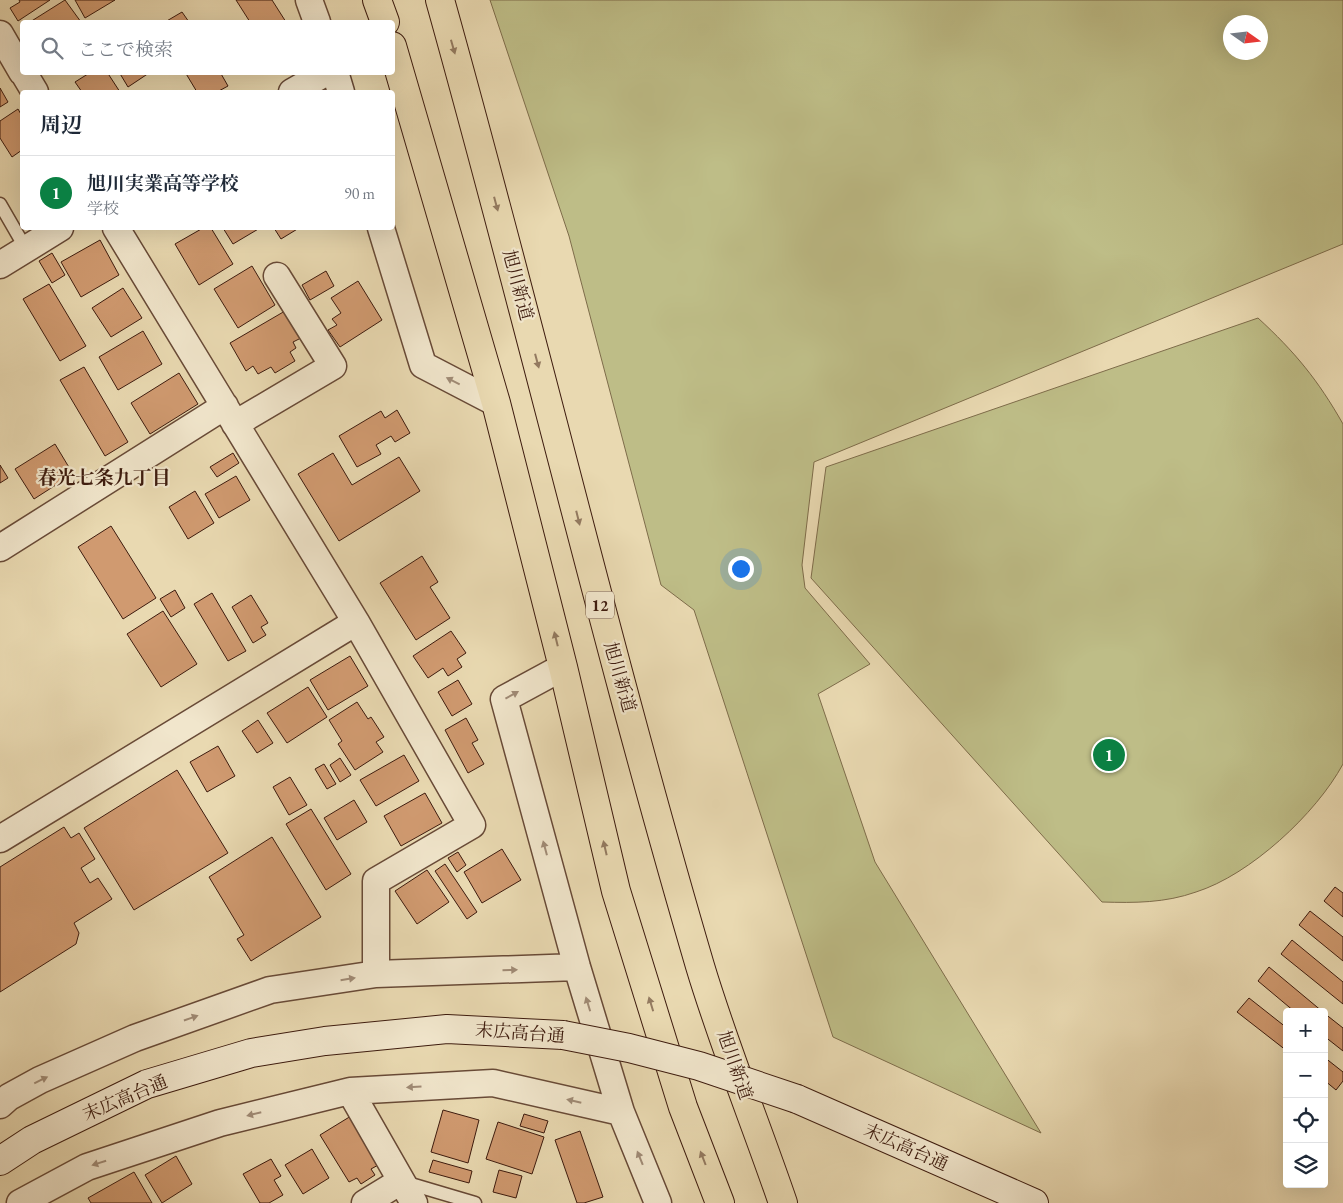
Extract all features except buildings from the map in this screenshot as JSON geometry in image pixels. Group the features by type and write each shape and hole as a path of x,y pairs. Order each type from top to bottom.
{"highway":[{"path":"377,0 384,20"},
{"name":"旭川新道","path":"440,0 485,160 597,595 701,969 783,1203"},
{"path":"395,56 496,403 563,667 616,891 683,1107 720,1203"}],"street":[{"path":"309,0 316,20"},
{"path":"0,34 20,67"},
{"path":"25,75 34,90"},
{"path":"295,90 321,75"},
{"path":"336,75 340,90"},
{"path":"0,265 57,230"},
{"path":"117,230 356,622 472,825 376,881 376,974"},
{"path":"382,230 423,366 496,403"},
{"path":"0,548 230,415 333,366 277,276"},
{"path":"0,839 356,622"},
{"path":"563,667 504,699 577,967 621,1112 658,1203"},
{"path":"0,1106 9,1096 40,1080 135,1038 270,990 376,974 577,967"},
{"name":"末広高台通","path":"0,1161 32,1140 147,1084 251,1053 325,1041 448,1029 563,1035 629,1048 699,1066 797,1099 1029,1202"},
{"path":"20,1203 87,1167 220,1123 350,1091 493,1083 621,1112"},
{"path":"350,1091 414,1203"},
{"path":"365,1203 401,1181"}],"lane":[{"path":"0,204 26,249"},
{"path":"401,1181 476,1203"}],"shaded area":[{"path":"490,0 1343,0 1343,244 814,462 802,565 805,588 870,664 818,694 875,862 1041,1133 833,1037 694,610 661,585 569,236"},
{"path":"1258,318 1305,367 1343,424 1343,764 1316,803 1299,822 1280,840 1238,872 1217,884 1184,896 1138,902 1102,902 811,578 826,467"}],"place":[{"name":"旭川実業高等学校","path":"1109,755"}],"district":[{"name":"春光七条九丁目","path":"104,477"}]}
